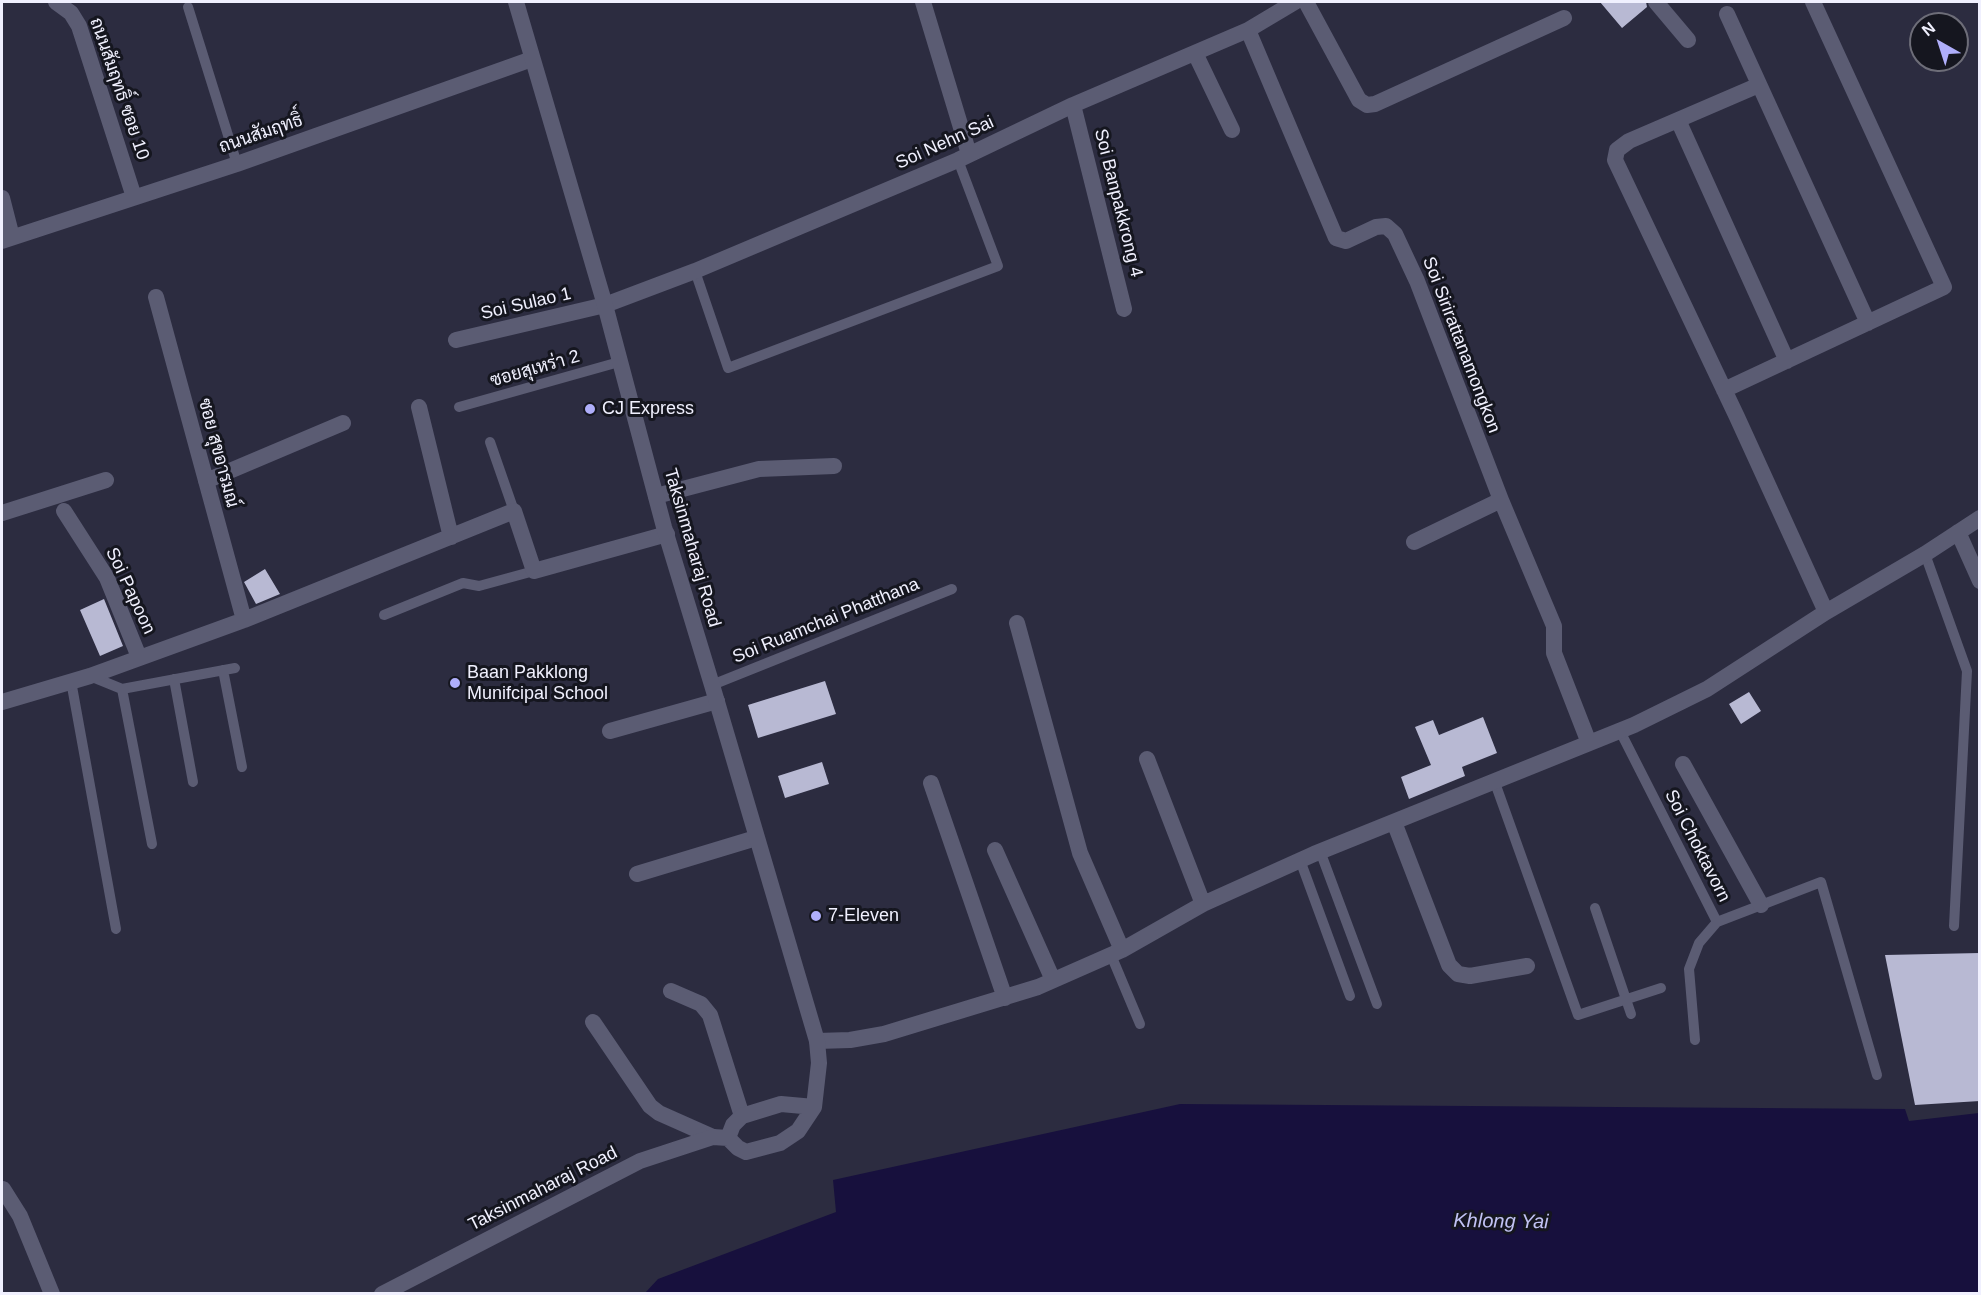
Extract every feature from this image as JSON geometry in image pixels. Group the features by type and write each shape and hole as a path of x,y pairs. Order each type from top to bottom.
{"street":[{"name":"ถนนสัมฤทธิ์ ซอย 10","path":"56,2 71,13 79,26 135,197"},
{"name":"Taksinmaharaj Road","path":"382,1293 640,1161 720,1137 746,1152 780,1143 798,1131 814,1107 819,1063 817,1041 667,534 605,305 516,2"},
{"path":"923,2 963,157"},
{"name":"Soi Nehn Sai","path":"605,305 695,271 963,157 1073,105 1248,30 1295,2"},
{"path":"1306,2 1359,100 1367,105 1376,104 1564,18"},
{"path":"1657,2 1688,40"},
{"path":"1724,390 1944,287 1813,2"},
{"path":"1727,14 1868,323"},
{"name":"Soi Sirirattanamongkon","path":"1248,30 1336,238 1346,241 1376,227 1386,226 1395,234 1417,281 1501,500 1554,626 1554,653 1588,743"},
{"path":"1195,53 1232,130"},
{"name":"ถนนสัมฤทธิ์","path":"7,239 237,164 532,59"},
{"path":"1759,86 1629,141 1617,150 1615,160 1826,612"},
{"name":"Soi Banpakkrong 4","path":"1073,105 1124,309"},
{"path":"1678,120 1787,361"},
{"path":"2,198 7,239"},
{"name":"ซอย สุขอารมณ์","path":"156,297 244,620"},
{"name":"Soi Sulao 1","path":"456,340 605,305"},
{"path":"419,407 451,537"},
{"path":"206,481 343,423"},
{"path":"656,496 759,469 834,466"},
{"path":"2,513 106,480"},
{"path":"1414,542 1501,500"},
{"path":"2,702 90,676 244,620 514,511 534,571 667,534"},
{"name":"Soi Papoon","path":"64,512 107,578 139,657"},
{"path":"817,1041 850,1040 884,1034 1005,998 1053,980 1116,953 1203,904 1320,851 1620,731 1707,689 1826,612 1925,554 1980,518"},
{"path":"1958,532 1980,580"},
{"path":"1017,623 1080,853 1116,953"},
{"path":"610,731 717,701"},
{"path":"1147,759 1203,904"},
{"path":"1683,764 1761,905"},
{"path":"931,783 1005,998"},
{"path":"1394,822 1449,964 1458,974 1470,976 1527,966"},
{"path":"637,874 756,838"},
{"path":"995,850 1053,980"},
{"path":"671,991 701,1004 710,1015 742,1116"},
{"path":"593,1022 650,1106 659,1113 720,1137 742,1116 781,1104 814,1107"},
{"path":"3,1190 20,1216 52,1293"}],"lane":[{"path":"188,7 237,164"},
{"path":"695,271 728,368 998,266 963,157"},
{"name":"ซอยสุเหร่า 2","path":"459,407 619,362"},
{"path":"490,442 514,511"},
{"path":"1925,554 1967,671 1954,926"},
{"path":"384,615 463,583 479,586 534,571"},
{"name":"Soi Ruamchai Phatthana","path":"712,685 952,589"},
{"path":"90,676 122,689 235,668"},
{"path":"223,670 242,767"},
{"path":"174,679 193,782"},
{"path":"71,681 116,929"},
{"path":"122,689 152,844"},
{"name":"Soi Choktavorn","path":"1620,731 1717,922 1821,882 1877,1075"},
{"path":"1494,780 1578,1015 1661,988"},
{"path":"1320,851 1377,1004"},
{"path":"1300,860 1350,996"},
{"path":"1595,908 1631,1014"},
{"path":"1695,1040 1689,969 1699,943 1717,922"},
{"path":"1116,953 1140,1024"}],"water":[{"name":"Khlong Yai","path":"1180,1104 1905,1109 1909,1121 1979,1113 1979,1293 645,1293 658,1279 836,1212 833,1180"}],"building":[{"path":"1600,2 1646,2 1647,7 1622,28"},
{"path":"265,569 280,594 256,604 244,582"},
{"path":"104,599 123,646 100,656 80,610"},
{"path":"825,681 836,714 758,738 748,705"},
{"path":"1749,692 1761,711 1741,724 1729,704"},
{"path":"1483,717 1497,753 1462,767 1465,776 1409,799 1401,777 1431,765 1415,727 1433,720 1439,735"},
{"path":"822,762 829,784 785,798 778,776"},
{"path":"1980,953 1980,1101 1915,1105 1885,955"}],"place":[{"name":"CJ Express","path":"590,409"},
{"name":"Baan Pakklong Munifcipal School","path":"455,683"},
{"name":"7-Eleven","path":"816,916"}]}
